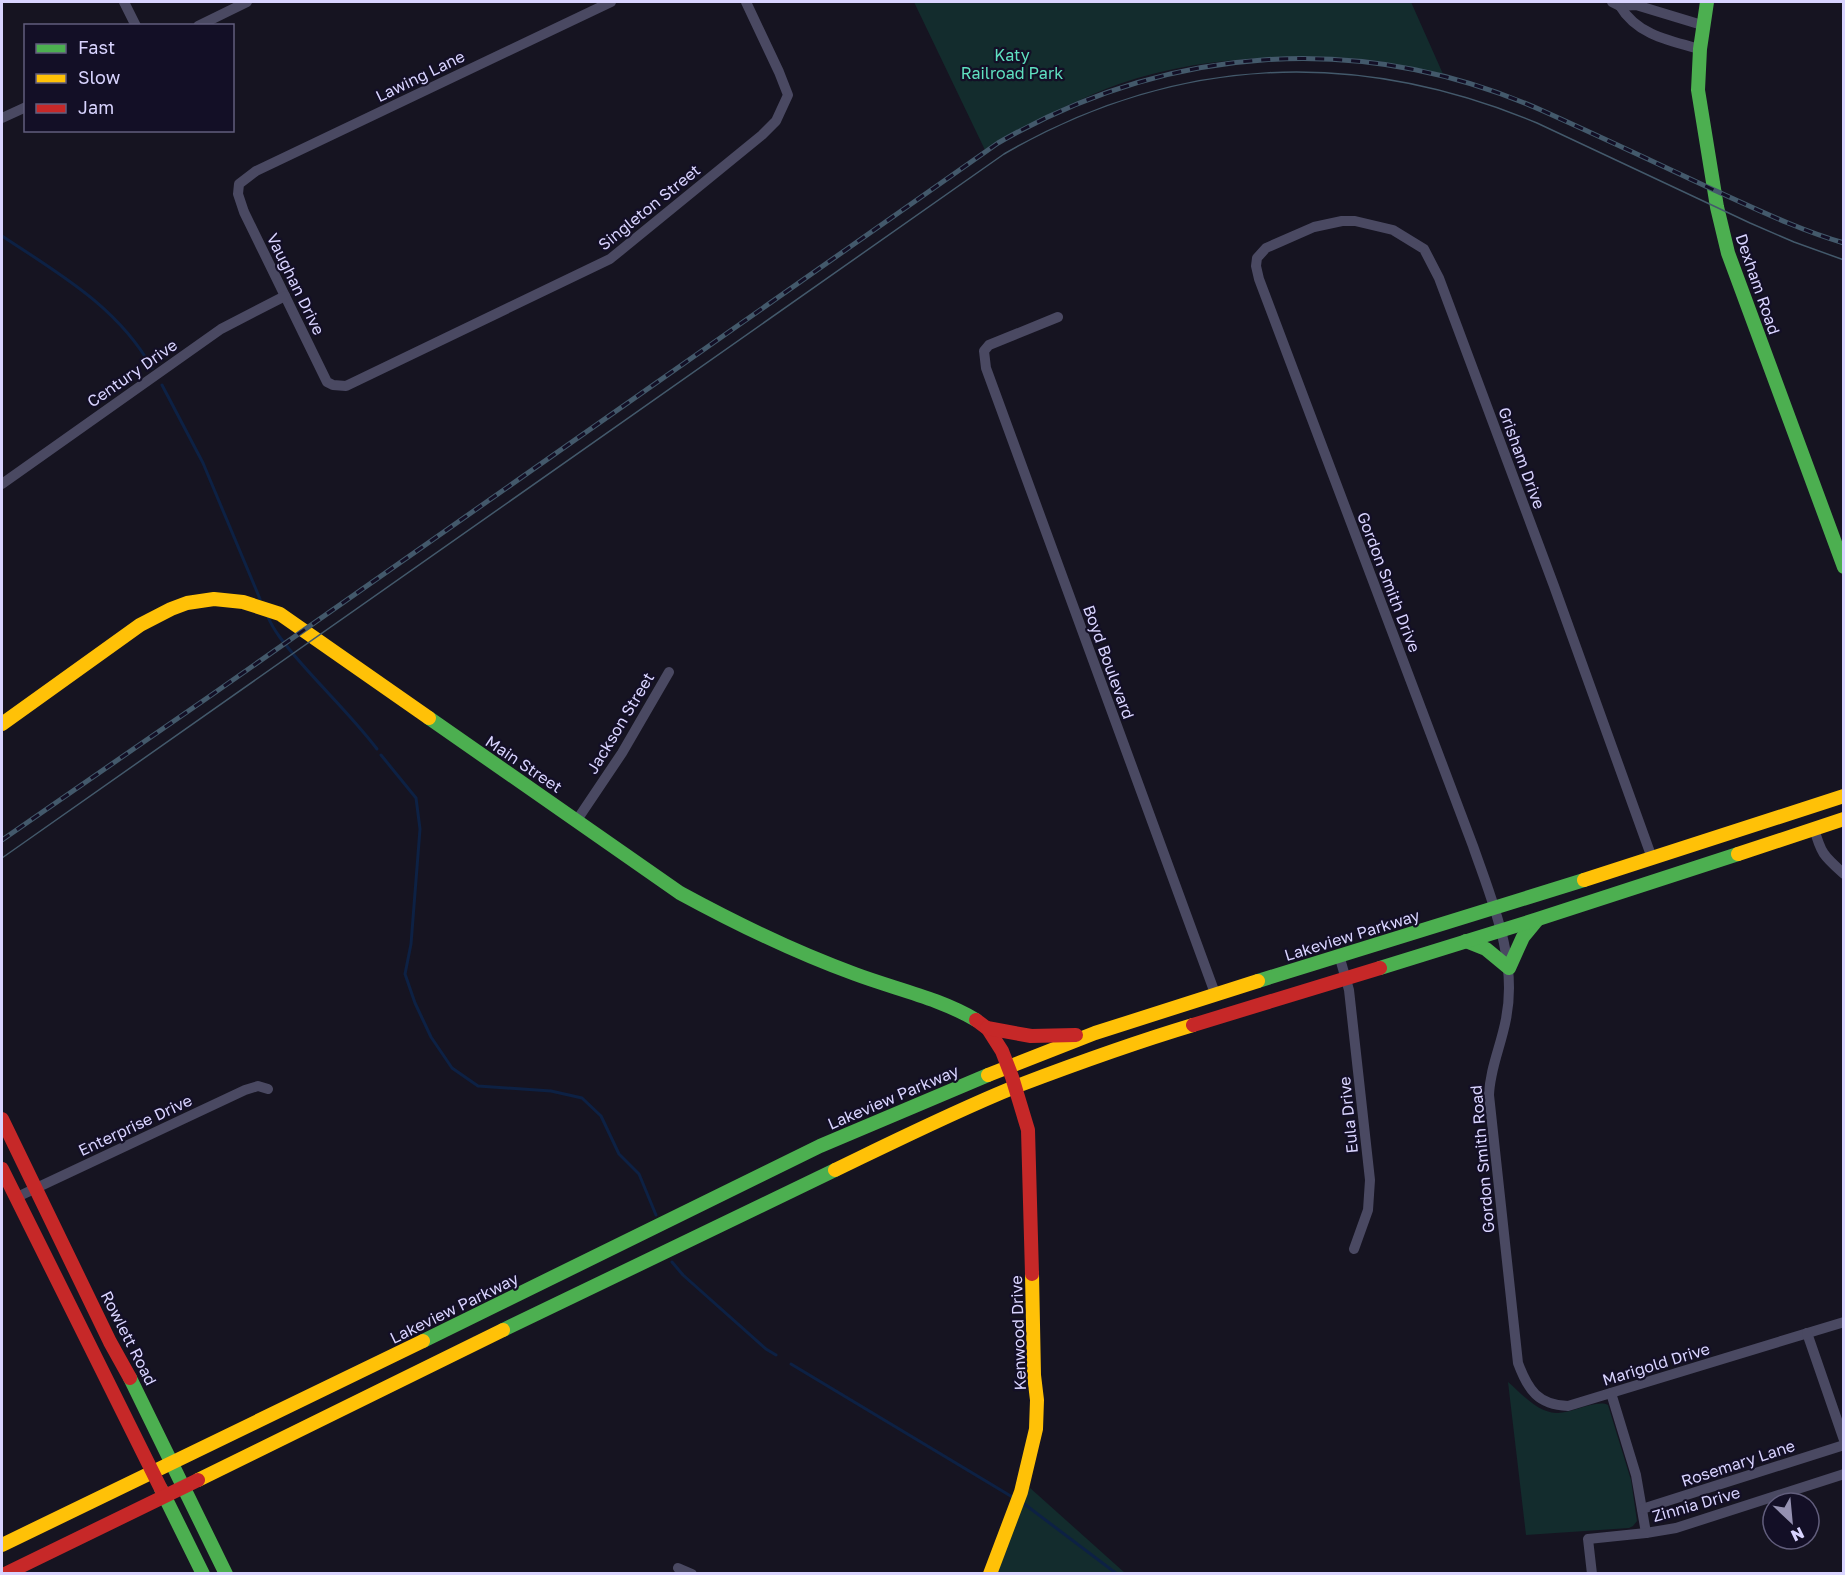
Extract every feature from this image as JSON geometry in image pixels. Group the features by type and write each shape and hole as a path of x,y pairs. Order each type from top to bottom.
{"main road":[{"name":"Dexham Road","path":"1707,2 1702,25 1698,76 1701,113 1717,207 1728,253 1844,567"},
{"name":"Main Street","path":"2,724 132,630 157,616 176,607 205,600 243,602 280,614 680,893 748,931 827,963 933,1001 974,1018 987,1028"},
{"name":"Lakeview Parkway","path":"2,1545 842,1137 1008,1067 1095,1033 1494,909 1844,796"},
{"path":"5,1574 401,1379 906,1136 1015,1087 1108,1052 1501,931 1844,819"},
{"path":"1652,858 1659,879"},
{"path":"1466,941 1486,949 1509,968 1523,937 1538,919"},
{"path":"1216,996 1232,1013"},
{"path":"1216,996 1217,1018"},
{"path":"987,1028 1026,1037 1095,1033"},
{"path":"987,1028 1008,1067 1015,1087"},
{"name":"Kenwood Drive","path":"990,1574 1022,1484 1034,1438 1038,1407 1034,1355 1028,1130 1015,1087"},
{"name":"Rowlett Road","path":"2,1119 110,1342 143,1401 226,1574"},
{"path":"2,1169 203,1574"},
{"path":"755,1179 767,1203"},
{"path":"557,1276 568,1299"},
{"path":"389,1358 401,1379"}],"street":[{"path":"124,2 134,24"},
{"path":"202,24 247,2"},
{"name":"Lawing Lane","path":"243,179 611,2"},
{"name":"Singleton Street","path":"346,386 610,259 762,135 776,121 788,95 746,2"},
{"path":"1616,4 1636,5 1702,25"},
{"path":"1616,4 1635,25 1659,38 1700,49"},
{"path":"2,118 24,108"},
{"name":"Vaughan Drive","path":"243,179 238,188 239,199 327,382 333,386 346,386"},
{"name":"Grisham Drive","path":"1256,266 1257,258 1266,248 1314,227 1342,221 1369,223 1393,230 1424,249 1434,266 1451,310 1652,858"},
{"name":"Gordon Smith Drive","path":"1256,266 1277,328 1473,846 1494,909"},
{"name":"Century Drive","path":"2,484 221,329 285,296"},
{"name":"Boyd Boulevard","path":"1058,317 996,341 984,351 986,368 1216,996"},
{"name":"Jackson Street","path":"578,820 622,753 669,672"},
{"path":"1814,828 1825,858 1844,874"},
{"name":"Gordon Smith Road","path":"1494,909 1509,968 1510,985 1506,1019 1490,1075 1489,1095 1515,1339"},
{"name":"Eula Drive","path":"1340,955 1347,977 1370,1180 1368,1210 1354,1249"},
{"name":"Enterprise Drive","path":"15,1198 245,1090 258,1086 268,1089"},
{"name":"Marigold Drive","path":"1515,1339 1518,1363 1532,1390 1542,1401 1568,1406 1844,1322"},
{"path":"1807,1333 1844,1440"},
{"path":"1611,1394 1636,1475 1646,1533"},
{"name":"Rosemary Lane","path":"1642,1509 1844,1445"},
{"name":"Zinnia Drive","path":"1592,1574 1588,1539 1676,1528 1844,1473"},
{"path":"678,1568 692,1574"}],"green space":[{"name":"Katy Railroad Park","path":"914,2 1411,2 1443,74 1408,66 1348,58 1262,58 1203,64 1174,69 1119,84 1050,114 985,150"},
{"path":"1508,1382 1530,1402 1549,1412 1562,1413 1597,1404 1608,1405 1631,1480 1637,1521 1633,1526 1526,1535"},
{"path":"1029,1487 1125,1573 997,1574"}],"waterway":[{"path":"2,236 65,278 104,309 138,346 152,368"},
{"path":"162,385 203,463 260,599"},
{"path":"268,617 276,632 304,667 377,749"},
{"path":"381,755 416,798 420,829 411,944 405,974 415,1003 431,1037 452,1068 478,1086 551,1091 582,1098 601,1116 619,1154 639,1174 656,1215"},
{"path":"672,1262 683,1275 766,1349 776,1355"},
{"path":"791,1364 1014,1498"},
{"path":"1023,1503 1117,1574"}],"tram line":[{"path":"2,858 1004,154 1069,121 1134,97 1200,81 1266,73 1333,73 1401,82 1469,98 1537,123 1750,223 1844,260"}],"railway":[{"path":"2,840 998,143 1063,110 1129,85 1197,68 1265,60 1334,59 1404,68 1473,84 1541,110 1762,212 1844,243"}],"traffic: fast":[{"path":"1707,2 1700,49 1698,90 1717,207 1728,253 1844,567"},
{"path":"429,718 680,893 788,947 855,974 932,1000 976,1020"},
{"path":"1380,968 1738,854"},
{"path":"1258,981 1584,880"},
{"path":"1466,941 1486,949 1509,968 1523,937 1537,920"},
{"path":"423,1341 820,1146 988,1075"},
{"path":"503,1330 835,1170"},
{"path":"130,1378 226,1574"},
{"path":"161,1489 203,1574"}],"traffic: slow":[{"path":"2,724 140,625 187,603 214,599 243,602 280,614 429,718"},
{"path":"1584,880 1844,796"},
{"path":"1738,854 1844,819"},
{"path":"988,1075 1095,1033 1258,981"},
{"path":"835,1170 1017,1086 1193,1025"},
{"path":"990,1574 1021,1492 1036,1429 1032,1274"},
{"path":"198,1480 503,1330"},
{"path":"2,1545 423,1341"}],"traffic: jam":[{"path":"1193,1025 1380,968"},
{"path":"976,1020 988,1029 1002,1051 1028,1130 1032,1274"},
{"path":"987,1028 1031,1036 1076,1035"},
{"path":"2,1119 110,1342 130,1378"},
{"path":"2,1169 161,1489"},
{"path":"5,1574 198,1480"}]}
